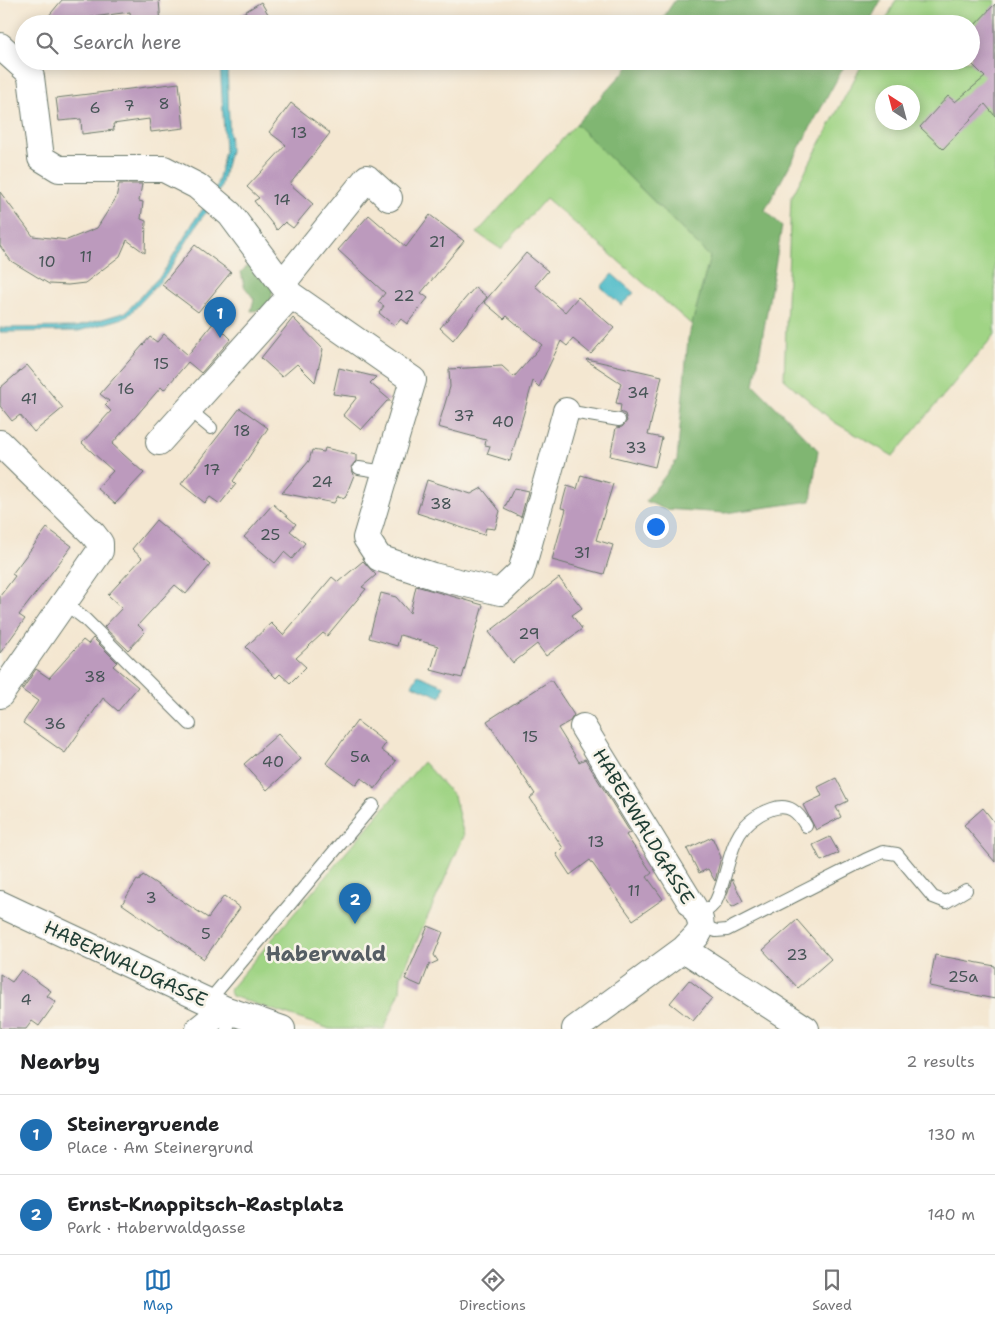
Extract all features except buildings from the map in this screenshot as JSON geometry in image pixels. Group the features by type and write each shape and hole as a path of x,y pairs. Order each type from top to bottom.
{"street":[{"path":"0,46 15,59"},
{"path":"27,70 32,77 41,158 47,163 60,169 164,169 197,186 230,214 286,289 413,380 366,538 379,558 433,576 500,592 521,572 566,411"},
{"path":"159,442 188,410 286,289 366,178 389,198"},
{"path":"0,443 100,543 100,551 0,695"},
{"name":"HABERWALDGASSE","path":"575,1029 684,949 701,931 701,921 583,727"},
{"name":"HABERWALDGASSE","path":"0,904 223,1013 280,1029"},
{"path":"684,949 806,1029"},
{"path":"199,1029 223,1013"}],"lane":[{"path":"188,410 211,428"},
{"path":"566,411 619,420"},
{"path":"359,468 385,472"},
{"path":"64,603 85,619 190,724"},
{"path":"223,1013 373,805"},
{"path":"701,921 715,902 736,840 743,827 765,812 779,807 793,810 800,816 806,826"},
{"name":"HABERWALDGASSE","path":"701,921 716,931 727,930 883,852 897,854 933,897 946,902 966,890"}],"green space":[{"path":"675,0 881,0 873,15 665,15"},
{"path":"896,0 995,0 995,334 893,456 834,422 784,379 791,198 859,70 980,70 980,15 888,15"},
{"path":"626,70 842,70 765,210 782,226 754,385 818,450 811,501 725,513 664,509 646,501 677,460 688,339 710,257 576,124"},
{"path":"576,124 710,257 692,325 546,198 501,249 477,233"},
{"path":"251,262 274,283 271,301 265,310 251,311 254,299 244,286 241,272"},
{"path":"423,762 454,796 464,836 401,976 400,991 384,1029 330,1029 232,996 229,990"}],"water":[{"path":"220,70 227,70 230,151 220,190 166,275 127,317 79,331 0,332 0,328 76,327 126,312 162,274 196,218 208,203 217,186 225,151"},
{"path":"612,274 634,293 621,305 601,287"},
{"path":"418,675 444,686 441,697 412,685"}],"place":[{"name":"Steinergruende","path":"220,338"},
{"name":"Ernst-Knappitsch-Rastplatz","path":"355,924"}],"district":[{"name":"Haberwald","path":"326,954"}]}
